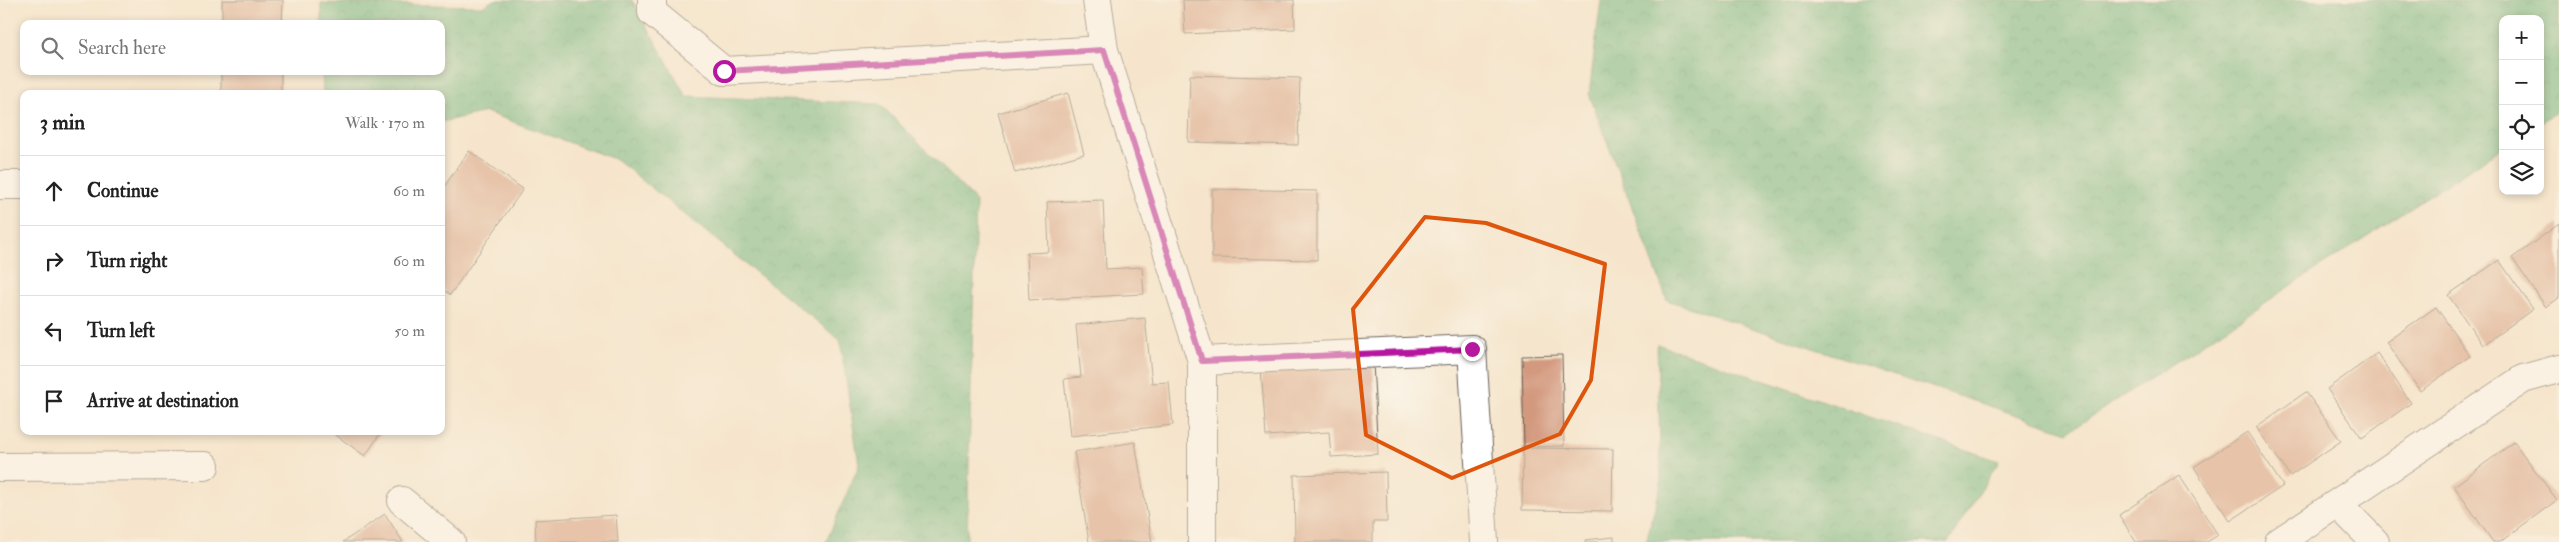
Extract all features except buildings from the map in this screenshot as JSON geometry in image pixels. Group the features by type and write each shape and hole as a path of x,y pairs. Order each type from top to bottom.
{"street":[{"path":"652,0 652,12 724,71 1104,50"},
{"path":"1097,0 1104,50 1202,361 1202,542"},
{"path":"0,185 20,185"},
{"path":"1202,361 1472,349 1484,542"},
{"path":"2279,542 2524,379 2559,369"},
{"path":"0,467 204,466"},
{"path":"402,501 451,542"},
{"path":"2338,504 2375,542"}],"highlighted area":[{"path":"1425,217 1486,223 1605,264 1591,380 1560,434 1452,478 1366,435 1353,309"}],"green space":[{"path":"494,0 632,0 686,96 880,104 976,201 967,542 826,542 859,465 840,340 617,160 486,112 445,121 445,90 323,90 322,75 445,75 445,20 321,20 321,3 483,6"},
{"path":"1601,0 2559,0 2559,110 2544,120 2544,15 2499,15 2499,150 2068,432 1667,300 1589,94"},
{"path":"1657,344 1999,461 1948,542 1646,542 1661,484"}],"route":[{"path":"724,71 1104,50 1202,361 1472,349"}]}
